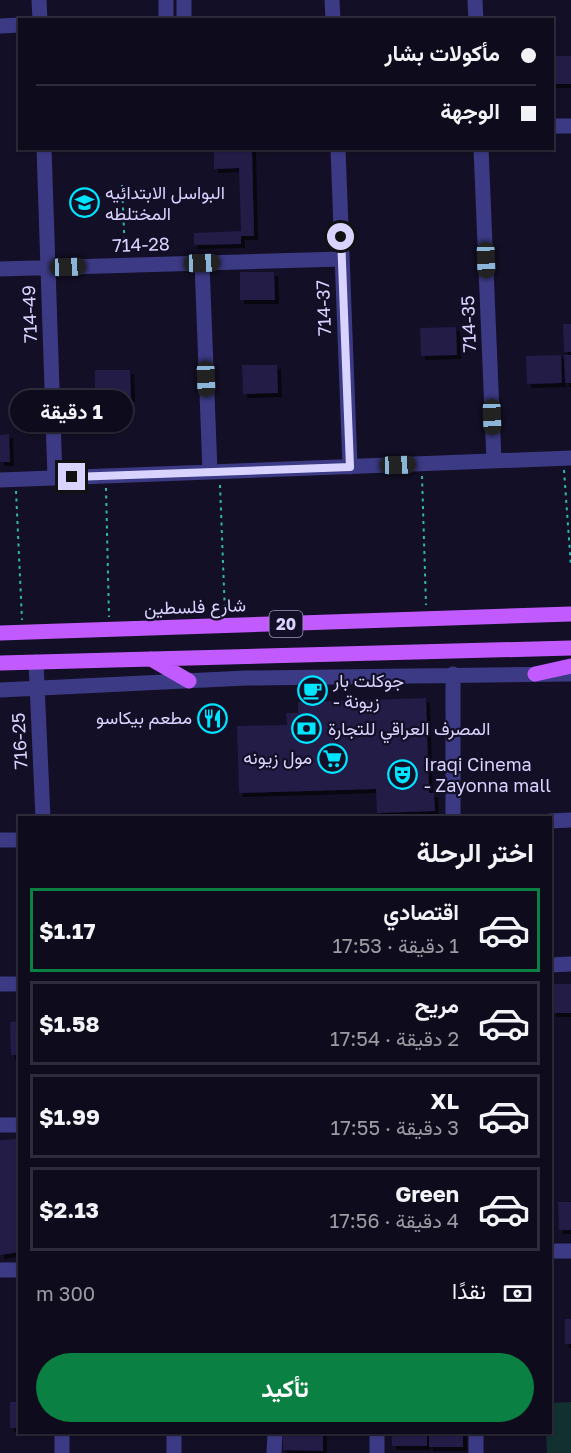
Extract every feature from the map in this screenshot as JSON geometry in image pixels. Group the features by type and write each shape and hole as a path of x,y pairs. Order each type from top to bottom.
{"main road":[{"name":"شارع فلسطين","path":"0,633 571,614"},
{"name":"20","path":"0,663 571,648"},
{"path":"152,659 189,681"},
{"path":"535,674 571,666"}],"street":[{"path":"39,0 40,18"},
{"path":"166,0 166,18"},
{"path":"184,0 184,18"},
{"path":"332,0 333,18"},
{"path":"475,0 476,18"},
{"path":"0,26 18,25"},
{"path":"554,126 571,126"},
{"name":"714-49","path":"44,150 55,478"},
{"name":"714-37","path":"338,150 350,467"},
{"name":"714-35","path":"481,150 494,461"},
{"name":"714-28","path":"0,269 342,260"},
{"path":"202,263 215,472"},
{"path":"8,480 567,459"},
{"name":"716-25","path":"36,662 43,816"},
{"path":"453,674 453,816"},
{"path":"0,690 189,681 453,674 571,674"},
{"path":"552,821 571,820"},
{"path":"0,840 18,840"},
{"path":"552,965 571,964"},
{"path":"0,984 18,984"},
{"path":"0,1125 18,1125"},
{"path":"552,1251 571,1251"},
{"path":"0,1270 18,1270"},
{"path":"62,1434 62,1453"},
{"path":"174,1434 174,1453"},
{"path":"274,1434 274,1453"},
{"path":"377,1434 377,1453"},
{"path":"476,1434 476,1453"}],"path":[{"path":"122,185 126,265"},
{"path":"567,459 571,567"},
{"path":"422,464 426,619"},
{"path":"215,472 225,626"},
{"path":"105,476 110,629"},
{"path":"8,480 22,632"}],"green space":[{"path":"571,1402 571,1453 547,1453 546,1434 552,1434 552,1403"}],"building":[{"path":"554,56 571,56 571,84 554,84"},
{"path":"252,150 254,236 241,236 241,244 194,245 194,233 241,231 239,168 214,169 214,151"},
{"path":"240,272 274,272 275,300 240,300"},
{"path":"563,324 571,324 571,352 564,352"},
{"path":"456,327 457,355 421,356 420,328"},
{"path":"561,355 562,383 527,384 526,356"},
{"path":"564,355 571,355 571,383 565,383"},
{"path":"242,365 277,365 278,393 243,394"},
{"path":"95,370 130,370 131,398 95,398"},
{"path":"9,434 10,462 0,462 0,435"},
{"name":"مول زيونه","path":"426,698 429,793 434,793 435,811 377,813 376,789 239,793 237,726 287,725 286,713 298,713 298,702"},
{"path":"552,984 571,984 571,1013 552,1013"},
{"path":"18,1021 18,1055 11,1055 10,1022"},
{"path":"18,1139 18,1252 0,1255 0,1140"},
{"path":"558,1202 571,1202 571,1230 559,1230"},
{"path":"565,1319 571,1319 571,1344 565,1344"},
{"path":"10,1402 18,1402 18,1428 10,1428"},
{"path":"283,1434 323,1434 323,1451 283,1450"},
{"path":"392,1434 427,1434 427,1446 392,1446"},
{"path":"429,1434 463,1434 463,1447 429,1447"}],"place":[{"name":"البواسل الابتدائيه المختلطه","path":"84,203"},
{"name":"جوكلت بار - زيونة","path":"312,691"},
{"name":"مطعم بيكاسو","path":"213,718"},
{"name":"المصرف العراقي للتجارة","path":"307,729"},
{"name":"مول زيونه","path":"333,758"},
{"name":"Iraqi Cinema - Zayonna mall","path":"403,775"}],"route":[{"path":"72,477 350,467 341,237"}]}
